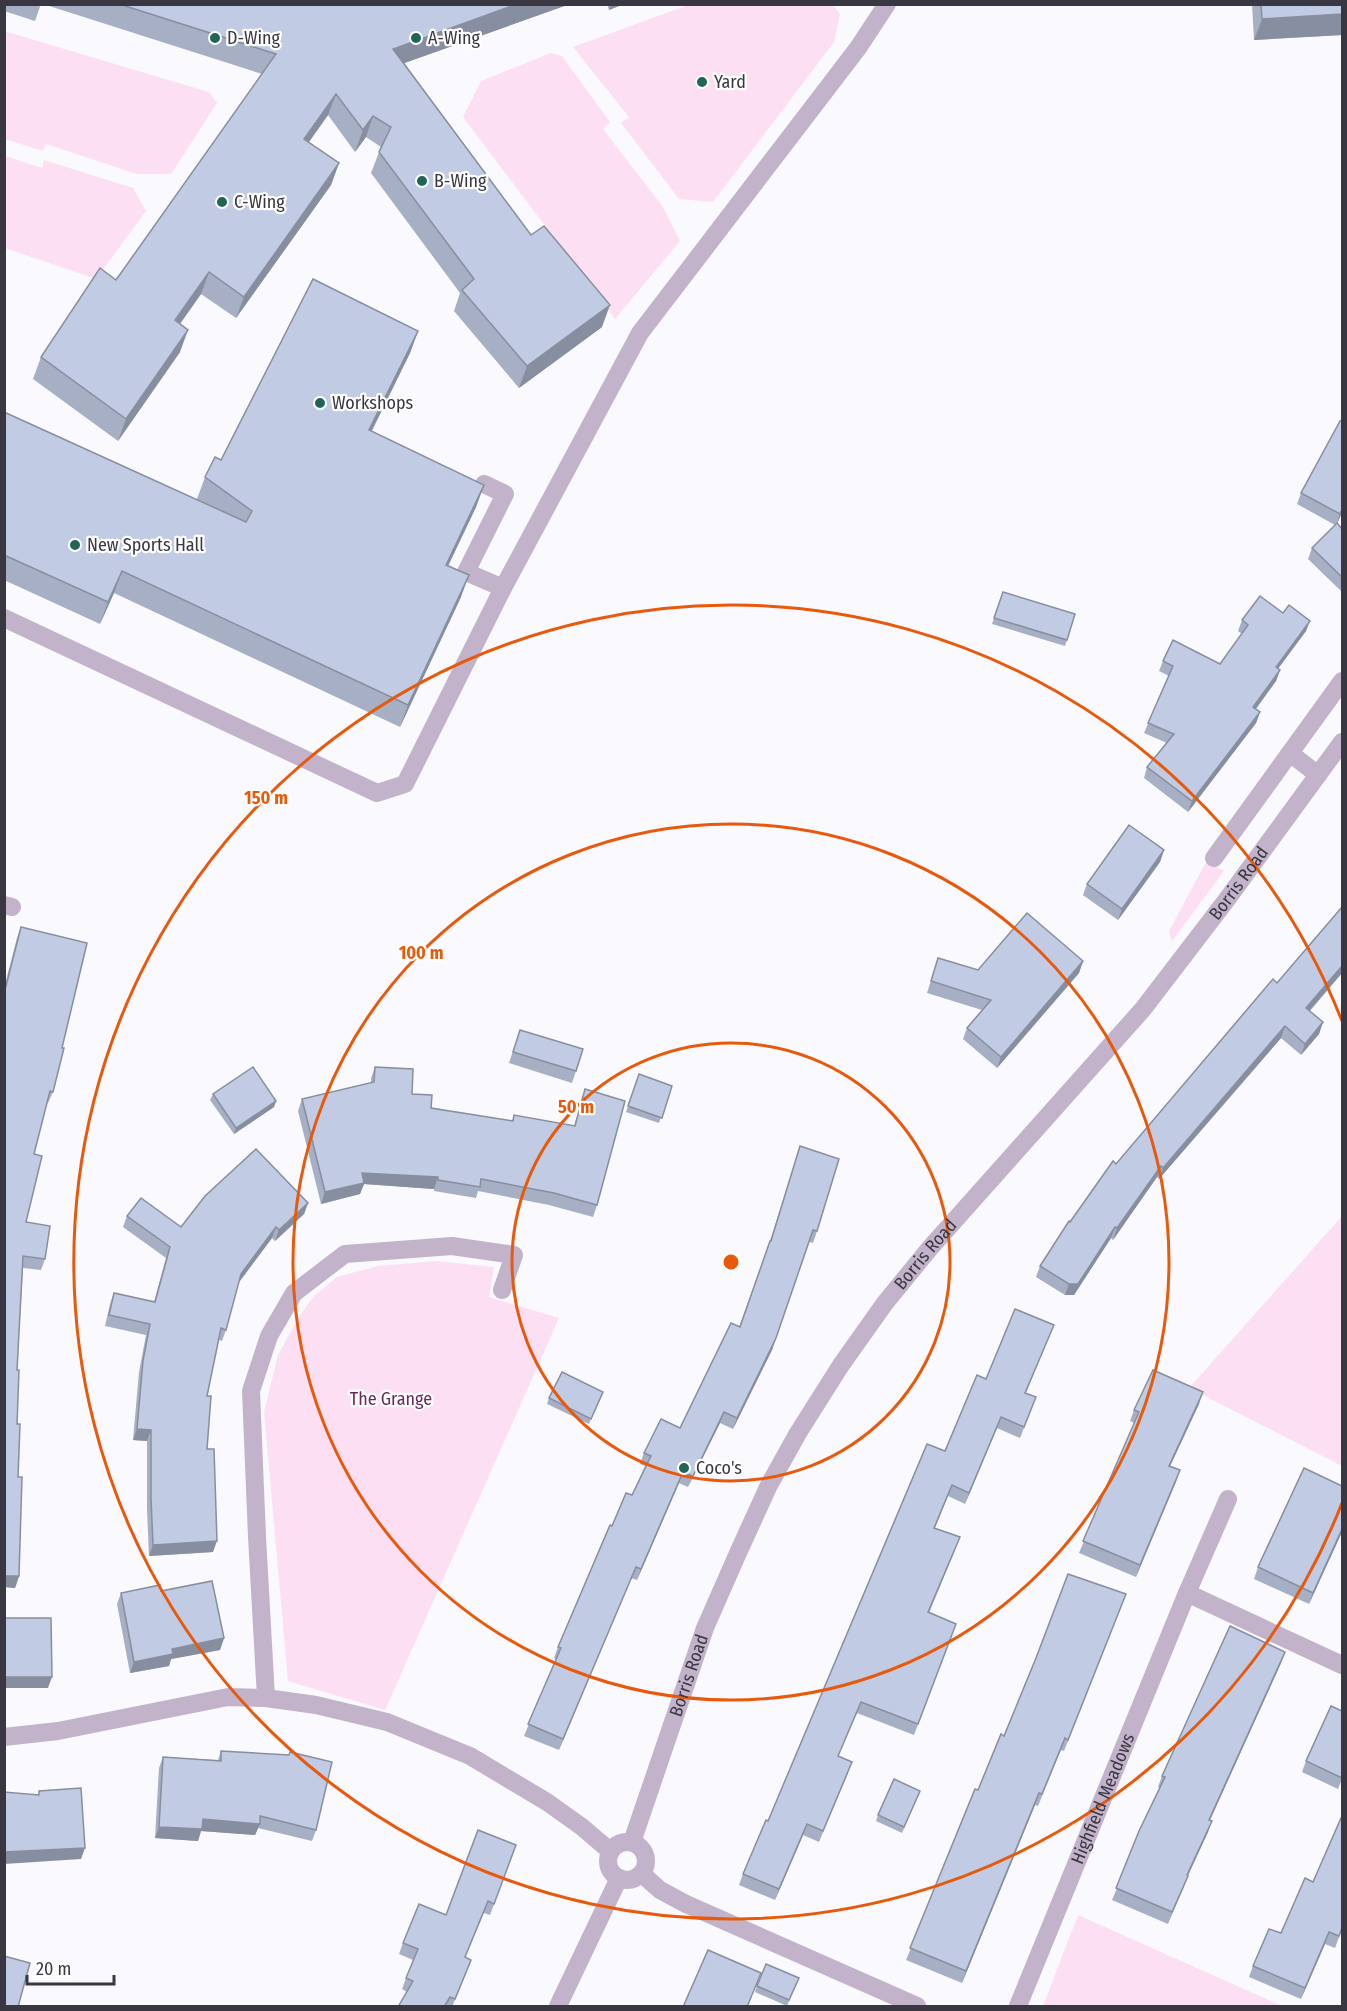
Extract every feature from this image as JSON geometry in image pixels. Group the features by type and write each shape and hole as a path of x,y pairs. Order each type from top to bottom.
{"street":[{"path":"4,618 377,793 405,784 503,588 640,333 851,57 887,4"},
{"path":"484,484 505,494 466,572 503,588"},
{"path":"1214,858 1342,681"},
{"name":"Borris Road","path":"632,1842 705,1628 769,1485 798,1433 841,1365 885,1303 930,1248 1143,1008 1228,898 1342,742"},
{"path":"1290,753 1318,775"},
{"path":"266,1698 251,1391 269,1336 294,1293 345,1254 452,1246 514,1255 502,1290"},
{"name":"Highfield Meadows","path":"1018,2007 1187,1593 1228,1499"},
{"path":"1187,1593 1342,1665"},
{"path":"4,1737 58,1731 228,1697 266,1698 316,1705 387,1722 470,1756 547,1802 610,1851"},
{"path":"623,1842 638,1845 645,1854 645,1867 642,1874 629,1880 619,1878 609,1869 610,1851 623,1842"},
{"path":"642,1874 660,1890 686,1904 917,2007"},
{"path":"558,2007 619,1878"}],"green space":[{"name":"Yard","path":"691,4 833,5 840,14 834,42 713,202 679,199 621,123 629,117 573,47"},
{"path":"4,31 209,92 217,103 171,174 137,174 46,144 43,151 5,139"},
{"path":"551,53 562,56 610,122 603,129 663,207 680,241 615,319 463,117 481,81"},
{"path":"5,156 42,168 44,160 133,188 146,211 96,279 5,248"},
{"path":"1206,862 1224,871 1172,941 1169,931"},
{"path":"1342,1216 1342,1466 1189,1388"},
{"name":"The Grange","path":"436,1261 494,1267 489,1297 559,1318 385,1710 288,1681 264,1412 278,1355 297,1320 313,1297 337,1277 378,1266"},
{"path":"1078,1915 1282,2006 1043,2006"}],"building":[{"path":"119,4 517,4 393,49 531,235 544,226 610,305 527,366 462,290 474,279 379,152 391,127 373,116 363,130 336,94 304,139 339,163 244,297 209,272 175,320 188,330 126,419 41,357 100,268 116,280 276,54"},
{"path":"1261,4 1342,4 1342,14 1262,19"},
{"path":"313,279 418,331 369,430 484,485 446,565 469,575 408,705 122,571 108,602 4,555 4,412 246,522 252,511 205,477 215,457 221,460"},
{"path":"1342,420 1342,509 1340,514 1301,493"},
{"path":"1337,523 1342,529 1342,577 1312,548"},
{"path":"1003,592 1075,614 1067,640 994,618"},
{"path":"1260,596 1283,613 1289,605 1310,621 1276,667 1280,670 1253,707 1260,712 1192,801 1147,767 1174,734 1148,723 1173,666 1163,661 1173,640 1220,664 1248,625 1242,620"},
{"path":"1129,825 1164,850 1122,909 1087,884"},
{"path":"1342,907 1342,966 1306,1008 1323,1022 1305,1044 1285,1026 1163,1168 1161,1166 1117,1228 1115,1227 1078,1284 1069,1284 1040,1266 1069,1221 1113,1161 1116,1164 1273,979 1277,983"},
{"path":"1027,913 1083,961 1001,1057 967,1028 991,1000 931,981 938,958 978,970"},
{"path":"21,927 87,943 53,1092 50,1091 34,1154 42,1156 26,1222 50,1226 45,1259 23,1256 17,1370 19,1370 17,1424 20,1424 18,1477 22,1477 19,1576 4,1576 4,994"},
{"path":"520,1030 583,1049 576,1071 513,1052"},
{"path":"253,1067 276,1101 236,1128 213,1094"},
{"path":"375,1067 413,1069 412,1094 432,1095 431,1108 513,1121 514,1115 575,1126 585,1089 625,1101 597,1205 554,1193 481,1179 480,1187 438,1180 438,1177 362,1173 364,1183 325,1192 302,1099 374,1082"},
{"path":"639,1074 672,1086 662,1118 628,1106"},
{"path":"800,1146 839,1159 817,1231 813,1230 776,1338 737,1418 724,1412 693,1476 683,1472 641,1569 636,1567 563,1739 528,1724 610,1525 612,1526 626,1493 632,1495 651,1456 644,1453 661,1419 680,1428 731,1323 740,1327 771,1241"},
{"path":"256,1149 308,1203 279,1230 276,1227 241,1274 226,1330 221,1328 207,1396 211,1396 207,1449 214,1449 217,1541 153,1545 151,1430 137,1429 143,1361 150,1324 109,1315 114,1293 155,1302 170,1247 127,1216 141,1198 181,1227 205,1196"},
{"path":"1015,1309 1054,1325 1025,1393 1036,1397 1024,1427 1001,1417 969,1493 952,1485 934,1528 960,1537 928,1612 956,1624 918,1724 861,1702 838,1756 852,1762 823,1831 807,1824 779,1889 743,1874 766,1820 768,1821 927,1444 945,1451 977,1375 986,1379"},
{"path":"1153,1370 1203,1392 1169,1466 1180,1470 1140,1565 1083,1541 1139,1412 1134,1410"},
{"path":"562,1372 603,1392 591,1419 549,1398"},
{"path":"1304,1468 1342,1486 1342,1529 1313,1593 1258,1567"},
{"path":"1068,1574 1126,1594 1068,1740 1065,1738 1042,1794 1039,1793 966,1971 910,1948 975,1789 978,1790 1001,1734 1004,1736"},
{"path":"212,1581 224,1638 172,1649 173,1654 134,1662 121,1593 160,1585 161,1591"},
{"path":"4,1618 51,1618 52,1677 4,1677"},
{"path":"1230,1626 1285,1652 1209,1820 1212,1821 1172,1912 1116,1888 1139,1831 1165,1777 1162,1776"},
{"path":"1331,1706 1342,1711 1342,1778 1306,1761"},
{"path":"221,1751 289,1755 290,1752 332,1762 316,1830 260,1816 260,1824 203,1819 202,1829 159,1827 163,1757 221,1761"},
{"path":"894,1779 920,1791 904,1827 878,1815"},
{"path":"81,1788 85,1848 4,1852 4,1792 39,1795 39,1791"},
{"path":"1341,1818 1342,1928 1339,1936 1329,1932 1305,1988 1253,1966 1269,1929 1281,1933 1305,1878 1313,1882"},
{"path":"478,1830 516,1845 494,1904 488,1901 465,1957 471,1960 455,1999 450,1997 444,2007 398,2007 413,1981 406,1978 418,1949 403,1943 419,1904 446,1915"},
{"path":"708,1950 761,1973 747,2007 683,2007"},
{"path":"4,1956 30,1963 18,2007 4,2007"},
{"path":"766,1964 799,1978 789,2000 757,1986"}],"place":[{"name":"D-Wing","path":"215,38"},
{"name":"A-Wing","path":"416,38"},
{"name":"Yard","path":"702,82"},
{"name":"B-Wing","path":"422,181"},
{"name":"C-Wing","path":"222,202"},
{"name":"Workshops","path":"320,403"},
{"name":"New Sports Hall","path":"75,545"},
{"name":"Coco's","path":"684,1468"}]}
